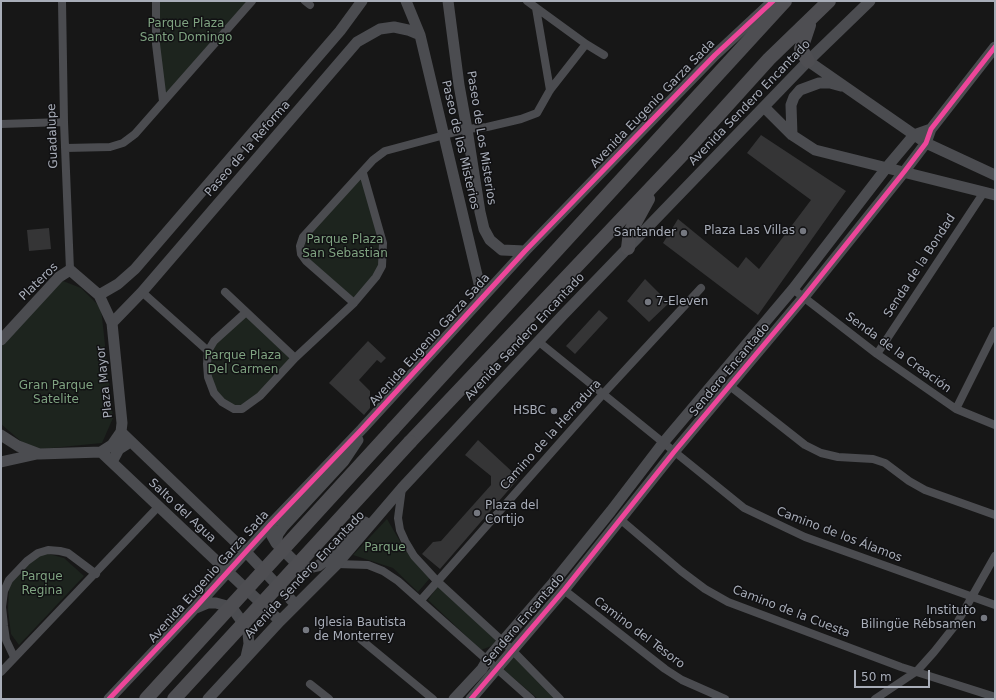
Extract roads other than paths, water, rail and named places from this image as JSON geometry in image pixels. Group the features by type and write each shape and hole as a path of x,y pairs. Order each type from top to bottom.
{"highway":[{"path":"146,699 785,1"},
{"path":"174,699 410,442 667,171 769,59 829,1"},
{"path":"808,61 802,53 801,43 813,18"},
{"path":"628,248 630,232 650,195 667,171"}],"street":[{"name":"Guadalupe","path":"62,1 64,122 70,270"},
{"path":"156,1 156,44 163,101"},
{"path":"66,148 110,147 123,142 135,134 252,1"},
{"name":"Paseo de la Reforma","path":"99,295 118,284 135,269 340,31 362,1"},
{"name":"Paseo de los Misterios","path":"406,1 420,35 482,296"},
{"name":"Paseo de Los Misterios","path":"448,1 459,86 484,230 490,240 502,250 525,251"},
{"path":"527,1 586,44 604,55"},
{"name":"Avenida Eugenio Garza Sada","path":"109,699 195,608 271,524 362,429 482,296 715,55 773,1"},
{"name":"Avenida Sendero Encantado","path":"208,699 280,621 337,564 402,488 628,248 808,61 870,1"},
{"path":"536,8 550,90"},
{"name":"Paseo de la Reforma","path":"112,323 142,292 357,42 380,29 394,27 420,35"},
{"path":"354,303 306,261 301,254 300,246 302,237 363,173 373,160 385,151 444,134 506,123 537,113 550,90 586,44"},
{"name":"Sendero Encantado","path":"454,699 492,664 512,650 564,590 674,452 804,297 904,172 926,143 931,129 995,47"},
{"path":"808,61 926,143 993,170"},
{"path":"792,135 791,106 794,97 800,90 819,83 830,83 847,88"},
{"path":"764,106 792,135 815,150 995,195"},
{"path":"1,124 64,122"},
{"path":"914,135 931,129"},
{"name":"Sendero Encantado","path":"492,664 489,657 558,577 663,443 793,289 887,167 914,135"},
{"path":"245,313 214,340 208,351 208,377 214,393 222,402 234,408 242,409 251,404 295,358 354,303 376,277 382,266 383,243 363,173"},
{"name":"Senda de la Bondad","path":"877,354 984,192"},
{"name":"Plateros","path":"1,340 59,277 70,270 99,295"},
{"name":"Camino de la Herradura","path":"421,600 603,394 701,288"},
{"name":"Senda de la Creación","path":"793,289 877,354 956,409 995,425"},
{"path":"142,292 208,351"},
{"path":"225,292 245,313 295,358"},
{"name":"Plaza Mayor","path":"99,295 112,323 122,423 121,432 112,445 101,452"},
{"path":"956,409 995,331"},
{"name":"Camino de los Álamos","path":"539,342 744,508 782,528 972,598 995,605"},
{"path":"730,386 806,445 821,453 838,457 874,459 885,463 909,481 925,490 995,514"},
{"path":"276,543 278,534 283,527 351,452 362,429"},
{"name":"Salto del Agua","path":"121,432 246,552 296,605"},
{"path":"1,435 18,446 39,454"},
{"path":"112,462 119,449 130,442"},
{"path":"1,462 39,454 101,452"},
{"name":"Salto del Agua","path":"101,452 280,621"},
{"path":"271,524 272,536 276,543 290,558 301,566 309,568 318,566 402,488"},
{"path":"402,488 398,518 400,530 414,556 437,581 503,641 560,699"},
{"path":"1,672 96,574 158,507"},
{"name":"Camino de la Cuesta","path":"621,520 681,571 728,602 901,667 995,697"},
{"path":"14,657 6,640 2,607 4,591 9,580 27,561 38,553 48,550 60,550 68,553 96,574"},
{"path":"875,699 917,671 957,623 995,556"},
{"path":"337,564 368,565 383,571 421,600 531,699"},
{"name":"Camino del Tesoro","path":"564,590 665,669 682,680 725,699"},
{"path":"195,608 208,603 216,603 227,606 235,612 248,633 249,644 246,657"},
{"path":"359,638 433,699"},
{"name":"Sendero Encantado","path":"471,699 492,664"},
{"path":"310,684 329,699"}],"place":[{"name":"Plaza Las Villas","path":"803,231"},
{"name":"Santander","path":"684,233"},
{"name":"7-Eleven","path":"648,302"},
{"name":"HSBC","path":"554,411"},
{"name":"Plaza del Cortijo","path":"477,513"},
{"name":"Instituto Bilingüe Rébsamen","path":"984,618"},
{"name":"Iglesia Bautista de Monterrey","path":"306,630"}],"park label":[{"name":"Parque Plaza Santo Domingo","path":"186,31"},
{"name":"Parque Plaza San Sebastian","path":"345,247"},
{"name":"Parque Plaza Del Carmen","path":"243,363"},
{"name":"Gran Parque Satelite","path":"56,393"},
{"name":"Parque","path":"385,548"},
{"name":"Parque Regina","path":"42,584"}]}
